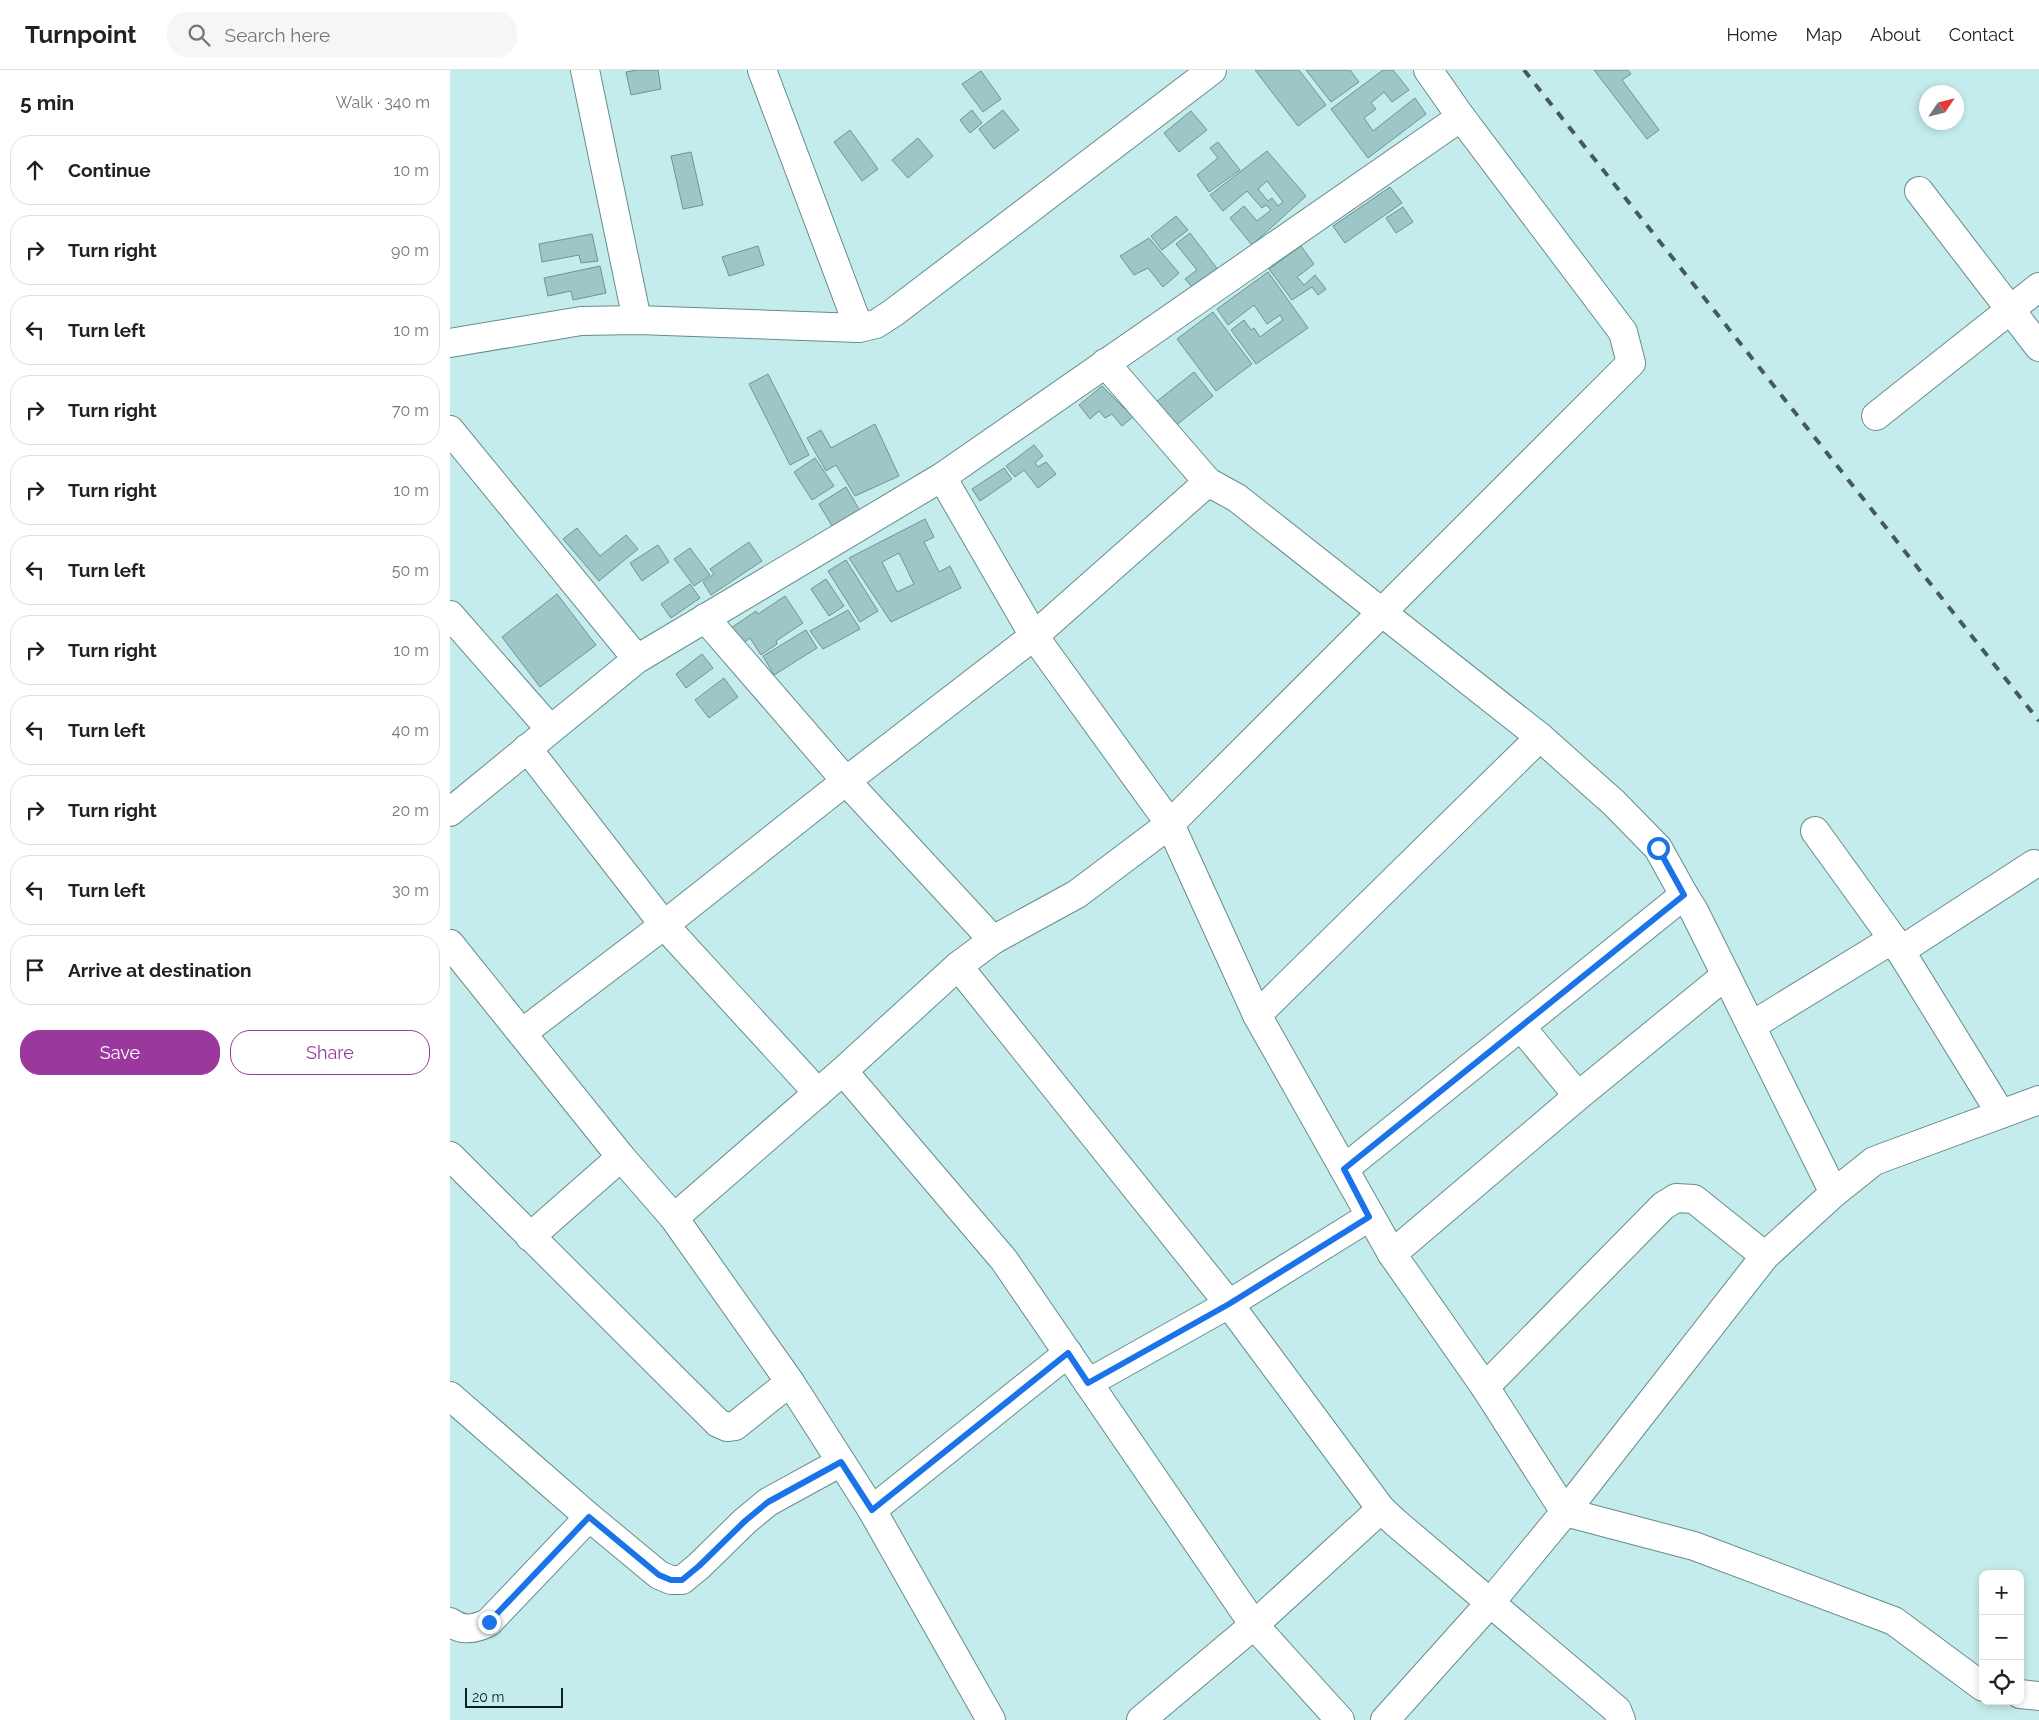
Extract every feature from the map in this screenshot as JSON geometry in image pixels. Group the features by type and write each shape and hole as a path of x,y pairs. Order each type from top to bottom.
{"street":[{"path":"586,70 637,320"},
{"path":"762,70 859,328"},
{"path":"450,343 581,321 637,320 859,328 876,324 1212,70"},
{"path":"674,1218 843,1071 958,966 993,940 1077,894 1170,824 1631,363 1623,332 1461,117 1428,70"},
{"path":"450,812 637,659 942,477 1461,117"},
{"path":"1919,191 2039,348"},
{"path":"1876,416 2039,287"},
{"path":"1105,363 1208,482 1237,498 1540,737 1614,803 1658,848 1694,910 1834,1193"},
{"path":"450,430 637,659"},
{"path":"942,477 1034,636 1170,824 1257,1015 1369,1217 1392,1254 1484,1387 1565,1512 1694,1546 1894,1621 1979,1684"},
{"path":"522,1033 664,926 846,781 1034,636 1208,482"},
{"path":"450,615 550,729"},
{"path":"705,618 846,781 993,940"},
{"path":"1257,1015 1540,737"},
{"path":"527,748 664,926 818,1093"},
{"path":"1815,831 1897,945 2001,1114"},
{"path":"1751,1026 1897,945 2034,864"},
{"path":"1344,1169 1684,895"},
{"path":"450,944 620,1157 674,1218 790,1382 872,1510 992,1720"},
{"path":"958,966 1229,1304 1381,1508 1617,1710 1621,1720"},
{"path":"1392,1254 1578,1096 1726,975"},
{"path":"1521,1027 1578,1096"},
{"path":"843,1071 1004,1260 1254,1625 1340,1720"},
{"path":"1385,1720 1490,1603 1565,1512 1765,1256 1834,1193 1874,1161 2039,1100"},
{"path":"450,1156 718,1423 727,1427 734,1426 790,1382"},
{"path":"530,1237 620,1157"},
{"path":"1484,1387 1663,1206 1676,1198 1694,1199 1765,1256"},
{"path":"1088,1383 1229,1304 1369,1217"},
{"path":"872,1510 1068,1353"},
{"path":"450,1396 589,1517 659,1575 671,1580 682,1580 768,1502 841,1462"},
{"path":"1141,1720 1254,1625 1381,1508"},
{"path":"450,1622 456,1627 475,1629 489,1622 589,1517"},
{"path":"2024,1694 2039,1696"}],"building":[{"path":"658,70 661,89 631,95 626,72"},
{"path":"1255,70 1299,70 1326,105 1298,126"},
{"path":"1306,70 1350,70 1359,82 1331,102"},
{"path":"1383,70 1393,70 1409,90 1392,102 1384,92 1371,103 1376,109 1364,118 1373,131 1415,98 1426,114 1368,158 1331,109"},
{"path":"1594,70 1628,70 1631,74 1622,80 1659,130 1647,139"},
{"path":"981,71 1001,99 983,112 962,84"},
{"path":"972,110 982,123 970,133 960,120"},
{"path":"1003,110 1019,130 994,149 979,129"},
{"path":"1191,111 1207,130 1179,152 1164,133"},
{"path":"850,130 878,169 862,181 834,142"},
{"path":"918,138 933,156 908,178 892,160"},
{"path":"1218,142 1240,170 1209,192 1197,175 1218,158 1210,148"},
{"path":"1267,151 1306,196 1252,245 1230,218 1244,206 1257,221 1271,210 1266,205 1262,208 1247,191 1223,211 1210,195","holes":["1267,181 1283,202 1278,206 1272,198 1268,201 1258,189"]},
{"path":"691,152 703,205 683,209 671,156"},
{"path":"1390,187 1402,203 1345,243 1333,226"},
{"path":"1403,207 1413,222 1396,233 1386,218"},
{"path":"1176,216 1188,230 1162,250 1151,236"},
{"path":"1190,233 1219,271 1195,290 1185,279 1197,270 1176,244"},
{"path":"592,234 598,261 581,263 579,255 542,262 539,244"},
{"path":"1149,238 1179,273 1163,287 1148,268 1134,275 1120,256"},
{"path":"758,246 764,265 729,276 722,257"},
{"path":"1301,246 1314,264 1297,277 1304,285 1315,275 1326,289 1318,295 1312,287 1292,300 1269,269"},
{"path":"600,266 606,293 573,300 571,291 548,296 544,278"},
{"path":"1268,272 1308,328 1256,364 1231,330 1244,320 1251,330 1254,328 1260,337 1283,320 1280,315 1267,324 1254,305 1228,325 1217,309"},
{"path":"1213,312 1252,364 1216,391 1177,339"},
{"path":"1194,372 1213,396 1175,426 1156,402"},
{"path":"768,374 809,455 790,465 749,384"},
{"path":"1102,386 1133,417 1122,426 1112,414 1105,418 1099,411 1090,419 1079,405"},
{"path":"875,424 899,476 855,496 836,465 826,471 807,438 821,430 831,448"},
{"path":"1034,445 1043,456 1035,463 1038,467 1046,462 1056,474 1038,488 1024,470 1015,477 1006,466"},
{"path":"815,458 834,486 812,500 794,472"},
{"path":"1004,468 1012,479 980,501 972,489"},
{"path":"846,487 862,514 835,531 819,504"},
{"path":"925,519 934,537 924,542 939,572 950,566 961,588 891,622 849,558","holes":["899,553 914,584 897,592 882,562"]},
{"path":"577,528 600,556 626,535 638,549 599,581 563,539"},
{"path":"749,542 762,561 711,595 703,582 714,574 710,569"},
{"path":"658,545 669,562 642,581 630,563"},
{"path":"690,548 710,575 694,586 674,559"},
{"path":"846,560 878,611 860,622 828,571"},
{"path":"826,579 844,606 829,616 811,589"},
{"path":"690,584 700,598 671,618 661,604"},
{"path":"557,594 596,645 540,687 502,637"},
{"path":"785,596 803,623 776,641 777,644 761,655 750,638 739,646 728,630 756,611 758,614"},
{"path":"848,610 860,629 823,649 810,631"},
{"path":"806,630 817,648 774,675 763,656"},
{"path":"702,654 713,668 686,688 676,674"},
{"path":"724,678 738,697 709,718 695,700"}],"railway":[{"path":"1524,70 2039,721"}],"route":[{"path":"489,1622 589,1517 659,1575 671,1580 682,1580 768,1502 841,1462 872,1510 1068,1353 1088,1383 1229,1304 1369,1217 1344,1169 1684,895 1658,848"}]}
